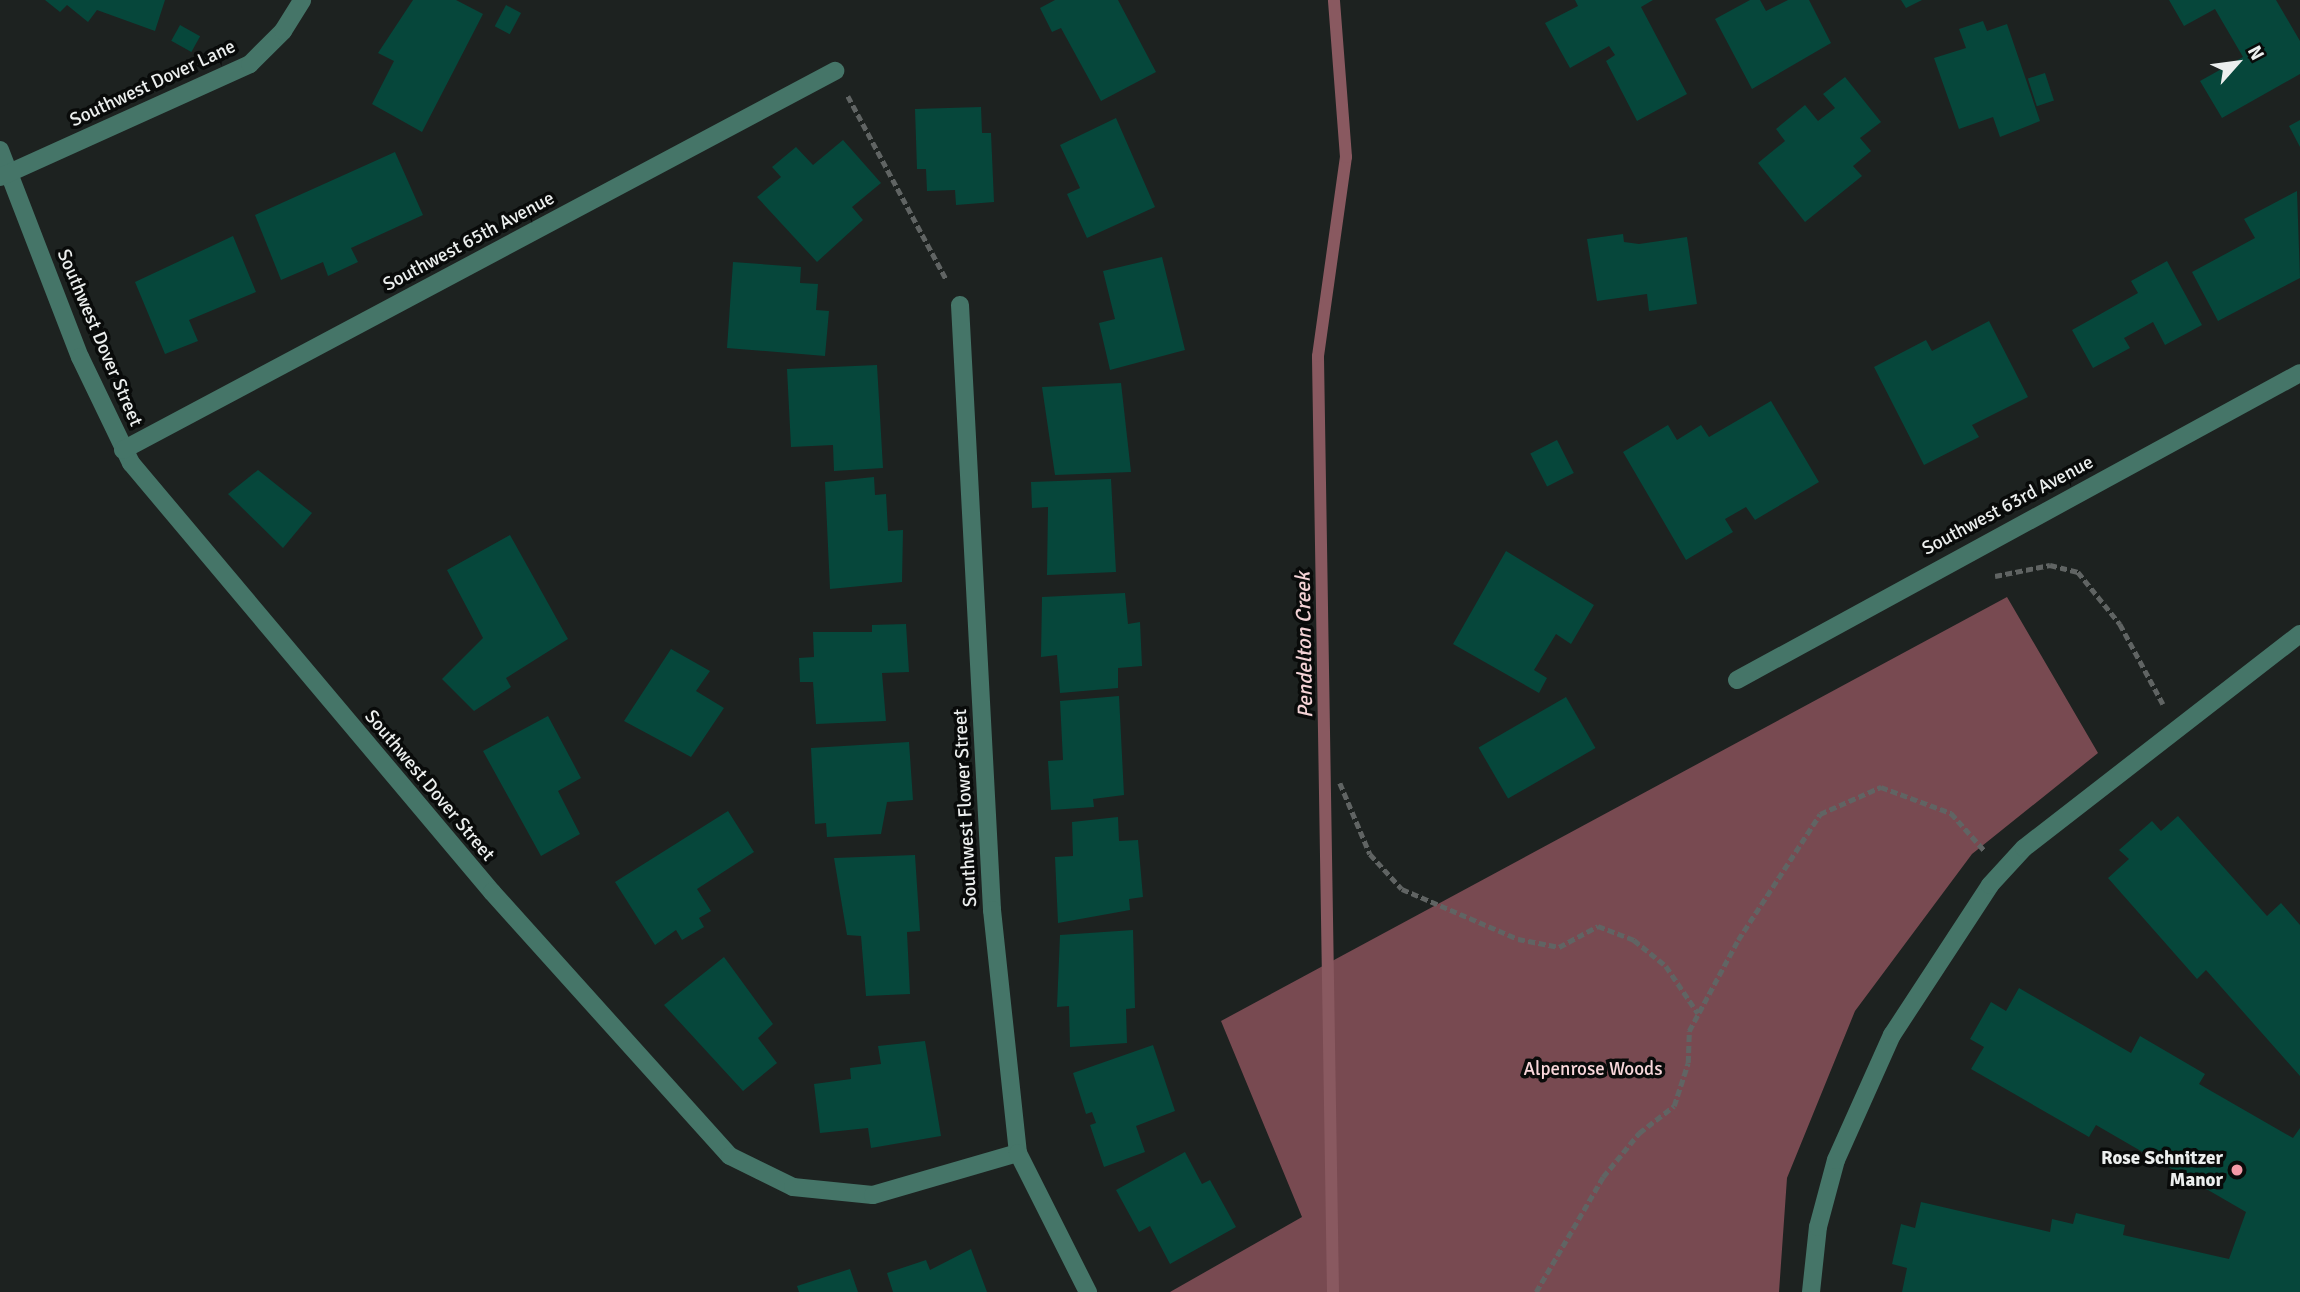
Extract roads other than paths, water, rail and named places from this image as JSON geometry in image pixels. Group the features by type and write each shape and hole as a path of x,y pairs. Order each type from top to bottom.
{"street":[{"name":"Southwest Dover Lane","path":"5,175 250,64 283,31 302,0"},
{"name":"Southwest 65th Avenue","path":"123,450 835,71"},
{"name":"Southwest Dover Street","path":"0,150 5,175 123,450 157,499 484,882 730,1156 793,1187 873,1195 1018,1153"},
{"name":"Southwest Flower Street","path":"960,305 992,910 1018,1153 1088,1292"},
{"name":"Southwest 63rd Avenue","path":"1737,680 2300,373"},
{"path":"1811,1292 1818,1227 1836,1160 1931,967 2003,871 2178,725 2300,634"}],"waterway":[{"name":"Pendelton Creek","path":"1333,1292 1318,356 1346,157 1334,0"}],"place":[{"name":"Rose Schnitzer Manor","path":"2237,1170"}],"park label":[{"name":"Alpenrose Woods","path":"1593,1070"}]}
